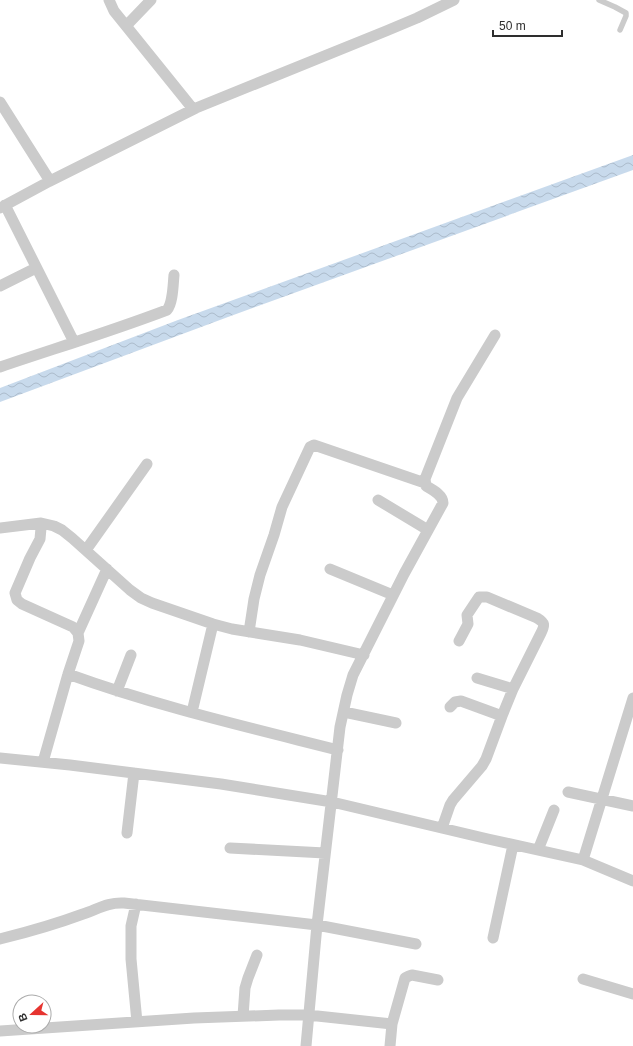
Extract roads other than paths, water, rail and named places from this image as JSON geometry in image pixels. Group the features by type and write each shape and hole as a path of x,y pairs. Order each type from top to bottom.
{"street":[{"path":"109,0 114,11 193,109"},
{"path":"126,26 151,0"},
{"path":"74,342 3,207 50,181 193,109 417,18 454,0"},
{"path":"0,102 50,181"},
{"path":"0,286 36,268"},
{"path":"0,368 74,342 120,328 167,310 171,300 174,275"},
{"path":"425,483 457,398 495,334"},
{"path":"249,632 254,599 260,575 282,507 310,447 314,445 425,483 426,486 440,495 444,500 444,503 393,595 353,676 347,695 340,727 316,925 306,1046"},
{"path":"86,550 147,464"},
{"path":"378,500 428,530"},
{"path":"41,523 40,539 30,558 16,593 17,600 22,604 73,627 78,633"},
{"path":"0,528 41,523 54,526 62,530 86,550 130,590 141,598 161,607 213,624 249,632 300,640 364,655"},
{"path":"43,762 79,641 78,633 107,569"},
{"path":"330,569 393,595"},
{"path":"442,828 453,800 482,766 486,759 513,689 544,628 544,624 542,621 482,596 478,598 467,615 468,624 459,641"},
{"path":"192,712 213,624"},
{"path":"117,690 131,655"},
{"path":"68,674 192,712 338,750"},
{"path":"477,678 513,689"},
{"path":"583,860 633,698"},
{"path":"450,707 455,702 461,701 502,716"},
{"path":"344,712 396,723"},
{"path":"0,758 221,784 332,802 583,860 633,881"},
{"path":"127,833 134,773"},
{"path":"568,792 633,806"},
{"path":"538,850 554,810"},
{"path":"493,938 513,844"},
{"path":"230,848 325,853"},
{"path":"0,939 83,914 115,902 316,925 416,944"},
{"path":"136,904 131,926 131,959 137,1022"},
{"path":"243,1016 245,988 258,955"},
{"path":"390,1046 392,1024 405,978 412,974 438,980"},
{"path":"583,979 633,994"},
{"path":"0,1032 243,1016 308,1015 392,1024"}],"lane":[{"path":"599,0 626,13 620,30"}],"water":[{"path":"633,155 633,170 228,317 0,402 0,388 178,320"}]}
